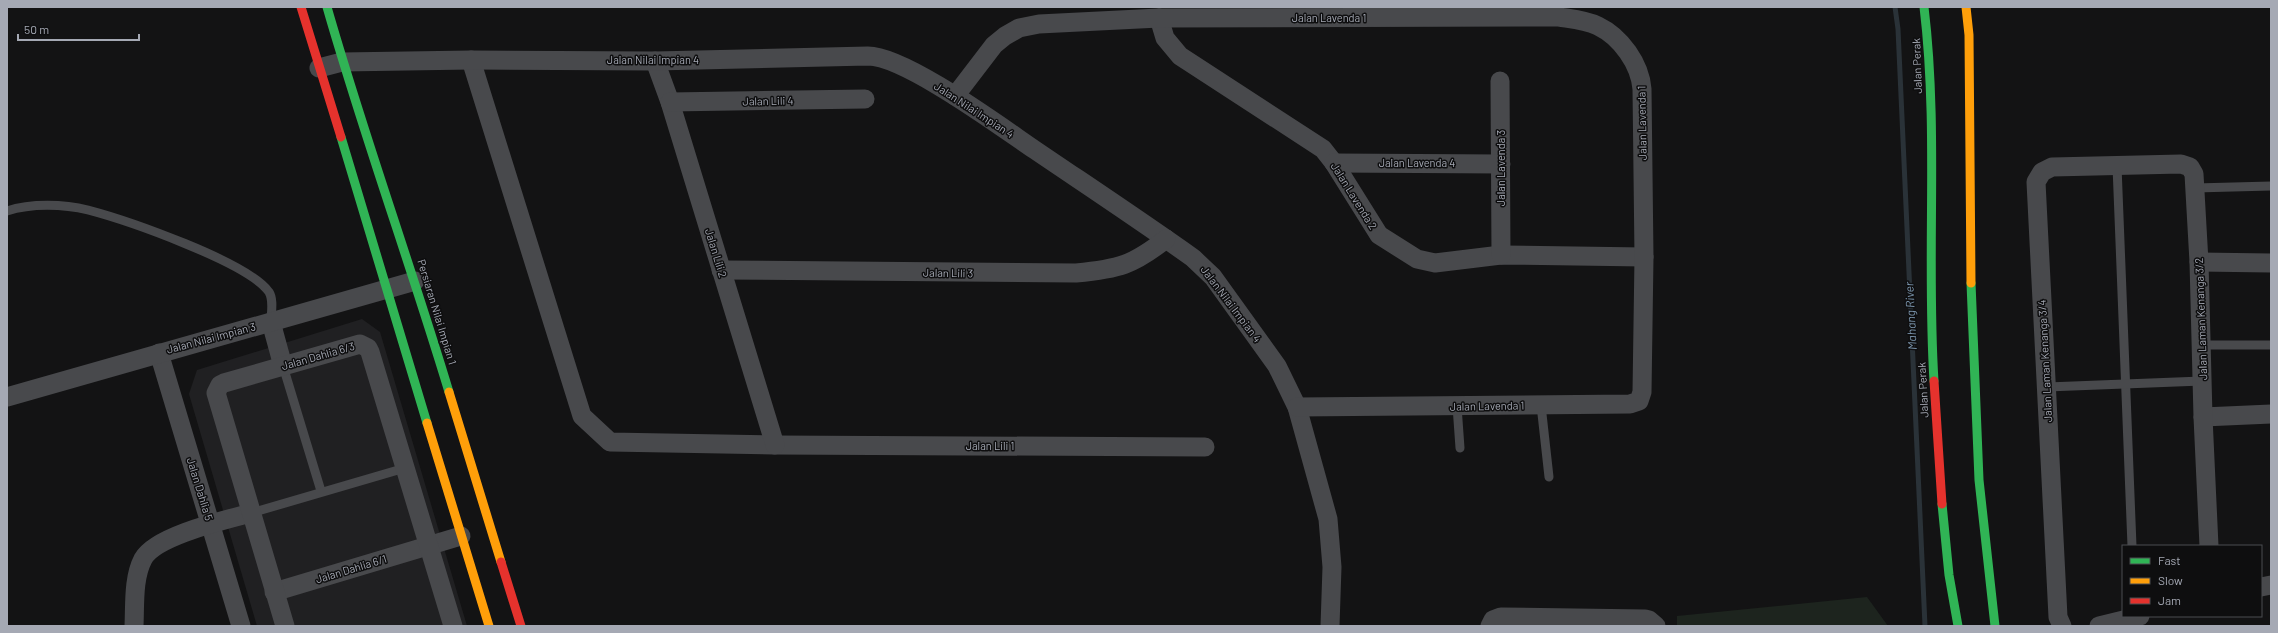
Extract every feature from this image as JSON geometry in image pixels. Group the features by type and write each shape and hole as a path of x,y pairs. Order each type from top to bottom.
{"street":[{"path":"301,7 318,68 388,289 489,626"},
{"name":"Persiaran Nilai Impian 1","path":"327,7 342,62 415,281 521,626"},
{"name":"Jalan Perak","path":"1924,7 1929,46 1932,149 1931,322 1939,474 1952,596 1958,626"},
{"path":"1966,7 1969,35 1973,319 1978,461 1988,581 1995,626"},
{"name":"Jalan Lavenda 1","path":"955,96 994,45 1005,36 1019,28 1064,22 1159,18 1559,17 1585,21 1598,25 1609,32 1624,47 1633,60 1642,81 1644,257 1642,392 1639,401 1630,404 1297,407"},
{"name":"Jalan Lavenda 2","path":"1159,18 1164,38 1180,56 1323,150 1334,163 1379,235 1417,259 1435,263 1501,255 1644,257"},
{"name":"Jalan Nilai Impian 4","path":"318,68 342,62 471,60 655,61 877,56 891,60 955,96 1166,239 1203,265 1213,277 1278,366 1297,407 1328,519 1332,567 1330,626"},
{"name":"Jalan Lili 1","path":"471,60 584,419 613,443 1204,448"},
{"name":"Jalan Lili 2","path":"655,61 670,102 775,445"},
{"name":"Jalan Lavenda 3","path":"1500,81 1501,255"},
{"name":"Jalan Lili 4","path":"670,102 866,99"},
{"name":"Jalan Lavenda 4","path":"1334,163 1501,164"},
{"name":"Jalan Laman Kenanga 3/2","path":"2117,166 2181,164 2190,166 2194,174 2199,262 2203,416 2209,545"},
{"name":"Jalan Laman Kenanga 3/4","path":"2062,626 2058,617 2036,182 2042,172 2052,167 2117,166"},
{"name":"Jalan Lili 3","path":"721,270 1076,273 1101,271 1132,263 1166,239"},
{"path":"2199,262 2271,263"},
{"name":"Jalan Nilai Impian 3","path":"7,397 415,281"},
{"path":"270,322 283,366"},
{"name":"Jalan Dahlia 6/3","path":"251,512 216,393 220,385 355,344 364,345 368,348 453,626"},
{"name":"Jalan Dahlia 5","path":"159,353 242,626"},
{"path":"2203,416 2271,414"},
{"path":"134,626 137,585 143,559 161,543 210,524 251,512 285,626"},
{"name":"Jalan Dahlia 6/1","path":"274,592 461,536"},
{"path":"1491,623 1502,617 1645,619 1649,620 1656,626"},
{"path":"2099,626 2132,617"}],"lane":[{"path":"2117,166 2132,545"},
{"path":"2195,188 2271,186"},
{"path":"7,211 18,207 52,206 87,210 208,254 249,274 262,284 270,294 272,308 270,322"},
{"path":"2201,345 2271,345"},
{"path":"283,366 321,491"},
{"path":"2046,387 2202,381"},
{"path":"1541,405 1549,477"},
{"path":"1457,406 1460,448"},
{"path":"251,512 405,468"}],"shaded area":[{"path":"362,319 380,332 467,626 257,626 189,394 197,370"},
{"path":"1867,597 1888,626 1677,626 1677,616"}],"waterway":[{"name":"Mahang River","path":"1895,7 1898,29 1925,626"}],"traffic: fast":[{"path":"327,7 356,103 449,392"},
{"path":"1924,7 1931,100 1931,287 1934,381"},
{"path":"341,137 427,423"},
{"path":"1971,283 1979,480 1995,626"},
{"path":"1942,504 1949,575 1958,626"}],"traffic: slow":[{"path":"1966,7 1969,35 1971,283"},
{"path":"449,392 501,562"},
{"path":"427,423 489,626"}],"traffic: jam":[{"path":"301,7 341,137"},
{"path":"1934,381 1942,504"},
{"path":"501,562 521,626"}]}
